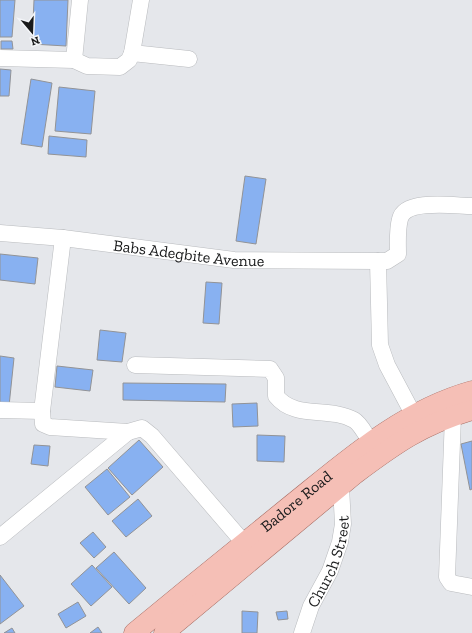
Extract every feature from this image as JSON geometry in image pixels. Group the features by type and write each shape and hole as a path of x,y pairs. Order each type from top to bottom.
{"main road":[{"name":"Badore Road","path":"134,633 244,542 371,442 413,414 472,391"},
{"name":"Badore Road","path":"164,633 383,453 416,431 463,413"}],"street":[{"path":"74,60 80,0"},
{"path":"0,58 74,60 87,66 120,67 129,60 132,53 141,0"},
{"path":"132,53 189,59"},
{"name":"Babs Adegbite Avenue","path":"0,233 63,238 234,260 387,261 398,254 400,218 407,209 427,205 472,206"},
{"path":"63,238 42,412 43,424 50,427 128,432 142,428 152,436 244,542"},
{"path":"378,261 380,345 387,365 413,414"},
{"path":"135,365 270,369 276,378 276,396 282,404 294,409 350,418 355,421 371,442"},
{"path":"0,410 42,412"},
{"path":"463,413 447,577 452,583 472,587"},
{"path":"0,538 128,432"},
{"name":"Church Street","path":"302,633 311,606 330,571 340,542 343,524 341,488"}],"building":[{"path":"0,0 15,0 12,37 0,37"},
{"path":"34,0 68,0 66,46 32,44"},
{"path":"1,41 12,41 13,49 1,49"},
{"path":"0,69 11,70 9,96 0,96"},
{"path":"31,79 52,83 42,147 21,144"},
{"path":"59,87 95,91 91,134 55,131"},
{"path":"49,136 87,140 86,157 48,154"},
{"path":"245,176 266,179 256,244 236,241"},
{"path":"0,254 38,258 35,284 0,280"},
{"path":"206,282 222,283 219,324 203,323"},
{"path":"100,330 126,333 122,362 97,360"},
{"path":"0,356 14,358 9,406 0,405"},
{"path":"57,366 93,370 90,391 55,387"},
{"path":"123,383 226,384 225,402 123,400"},
{"path":"257,403 258,426 233,427 232,404"},
{"path":"257,435 285,436 284,462 257,461"},
{"path":"139,440 163,467 132,495 108,468"},
{"path":"472,441 472,489 470,490 461,444"},
{"path":"34,445 50,446 48,466 31,464"},
{"path":"107,469 130,497 108,515 85,487"},
{"path":"138,499 152,516 126,537 112,521"},
{"path":"93,532 106,547 94,558 80,543"},
{"path":"114,552 146,588 129,604 96,568"},
{"path":"92,565 112,587 91,606 71,584"},
{"path":"0,575 24,606 0,624"},
{"path":"78,602 86,616 66,628 58,614"},
{"path":"242,611 258,612 257,633 242,633"},
{"path":"287,611 288,619 278,620 276,612"},
{"path":"98,627 102,633 90,633"},
{"path":"12,628 15,633 4,633"}]}
